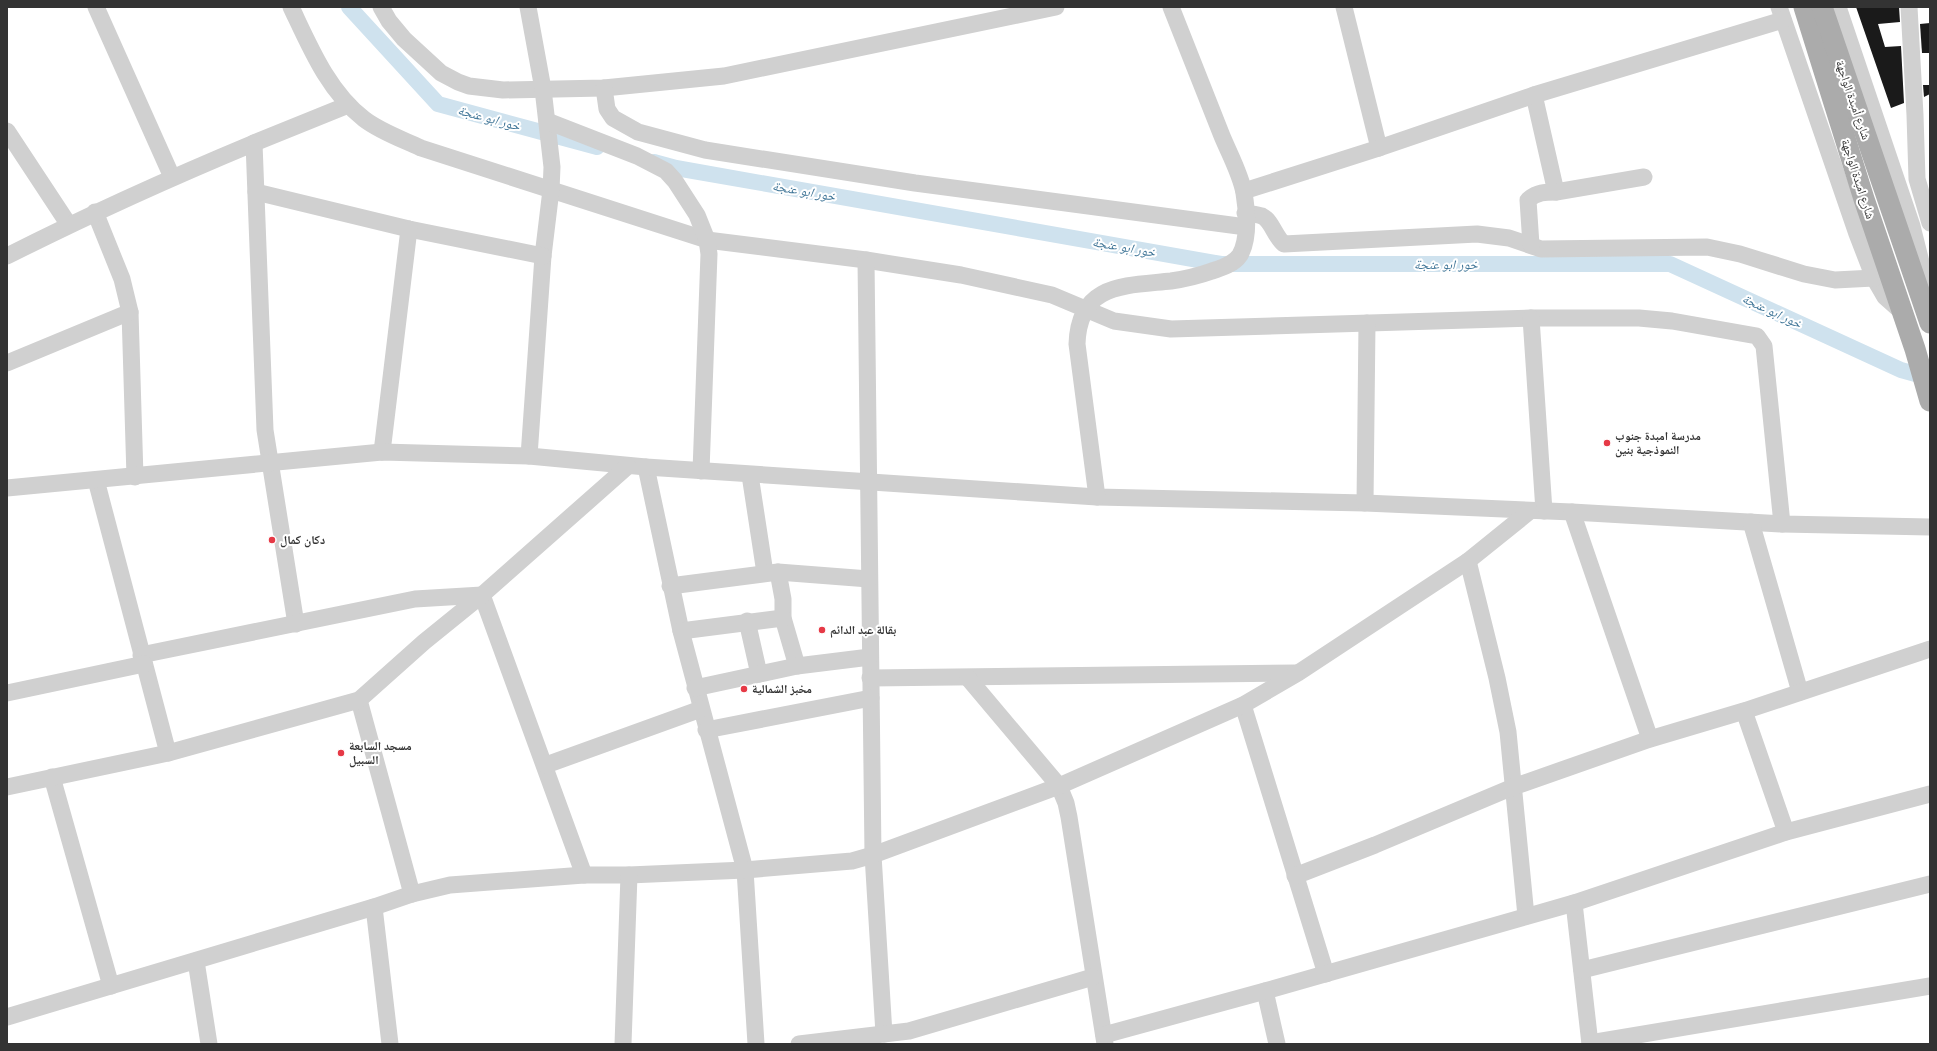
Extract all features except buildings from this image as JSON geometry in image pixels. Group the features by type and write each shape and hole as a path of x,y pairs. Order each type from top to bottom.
{"main road":[{"name":"شارع امبدة الواجهة","path":"1804,7 1864,199 1915,349 1930,401"},
{"name":"شارع أمبدة الواجهة","path":"1822,7 1884,193"},
{"name":"شارع امبدة الواجهة","path":"1884,193 1930,323"}],"street":[{"path":"96,7 172,177"},
{"path":"290,7 319,64 348,105 364,119 382,130 421,148 707,240 866,260 961,275 1036,291 1068,300 1085,309 1114,320 1171,329 1532,318 1652,319 1672,321 1757,336 1764,346 1782,524"},
{"path":"381,7 389,21 404,39 430,64 449,78 469,86 490,89 604,88 724,76 756,71 1056,7"},
{"path":"528,7 543,89 551,155 551,190 543,256 529,456"},
{"path":"1096,497 1078,344 1078,330 1085,309 1094,299 1112,289 1142,283 1194,277 1223,268 1236,260 1241,253 1246,236 1244,191 1171,7"},
{"path":"1344,7 1379,148"},
{"path":"1838,7 1912,226 1922,266 1924,283 1923,303"},
{"path":"1909,7 1916,115 1917,179 1930,223"},
{"path":"1244,191 1379,148 1534,95 1781,14 1857,234 1874,278 1885,297 1903,313"},
{"path":"604,88 607,109 613,118 638,132 705,150 915,183 1246,220 1261,216 1266,219 1280,241 1284,244 1477,234 1509,238 1541,249 1707,247 1740,254 1804,274 1835,280 1874,278"},
{"path":"1534,95 1556,192"},
{"path":"7,256 96,212 172,177 348,105"},
{"path":"1916,115 1920,124 1930,125"},
{"path":"547,122 637,156 666,171 688,199 697,215 707,240 709,262 701,471"},
{"path":"7,131 69,225"},
{"path":"254,143 264,409 269,462 296,624"},
{"path":"1531,246 1528,200 1533,195 1543,192 1556,192 1644,177"},
{"path":"256,192 410,229 543,256"},
{"path":"96,212 122,279 130,312 135,477"},
{"path":"382,452 410,229"},
{"path":"866,260 873,856 884,1034"},
{"path":"7,363 130,312"},
{"path":"1532,318 1537,511"},
{"path":"1365,503 1366,323"},
{"path":"7,488 135,477 269,462 382,452 529,456 628,466 1096,497 1365,503 1572,512 1782,524 1930,527"},
{"path":"7,787 168,753 359,700 424,642 482,595 628,466"},
{"path":"646,467 670,586 681,632 706,730 745,870 756,1044"},
{"path":"750,474 772,572 783,598 783,618 797,666"},
{"path":"96,480 142,660 168,753"},
{"path":"7,1017 374,907 412,894 450,885 584,875 629,875 745,870 852,861 873,856 1059,786 1243,705 1298,673 1468,560 1537,511"},
{"path":"1572,512 1650,739"},
{"path":"1751,522 1800,692"},
{"path":"1468,560 1508,732 1526,916"},
{"path":"670,586 772,572 869,579"},
{"path":"7,693 296,624 415,599 482,595"},
{"path":"482,595 546,765 584,875"},
{"path":"681,632 747,621 783,618"},
{"path":"747,621 758,674"},
{"path":"1295,876 1375,845 1513,787 1650,739 1744,711 1930,649"},
{"path":"695,688 797,666 870,657"},
{"path":"870,678 1298,673"},
{"path":"968,678 1059,786 1066,803 1104,1039 1574,903 1786,832 1930,794"},
{"path":"706,730 871,698"},
{"path":"359,700 412,894"},
{"path":"1243,705 1326,974"},
{"path":"546,765 701,709"},
{"path":"1744,711 1786,832"},
{"path":"52,777 111,986"},
{"path":"623,1044 629,875"},
{"path":"1582,970 1930,884"},
{"path":"1574,903 1590,1044 1930,986"},
{"path":"374,907 390,1044"},
{"path":"196,961 209,1044"},
{"path":"799,1044 884,1034 910,1037 1093,976"},
{"path":"1266,992 1277,1044"}],"waterway":[{"name":"خور ابو عنجة","path":"349,7 438,104 597,147"},
{"name":"خور ابو عنجة","path":"654,162 676,168 1221,264 1670,264 1901,370 1930,378"}],"place":[{"name":"مدرسة امبدة جنوب النموذجية بنين","path":"1607,443"},
{"name":"دكان كمال","path":"272,540"},
{"name":"بقالة عبد الدائم","path":"822,630"},
{"name":"مخبز الشمالية","path":"744,689"},
{"name":"مسجد السابعة السبيل","path":"341,753"}]}
